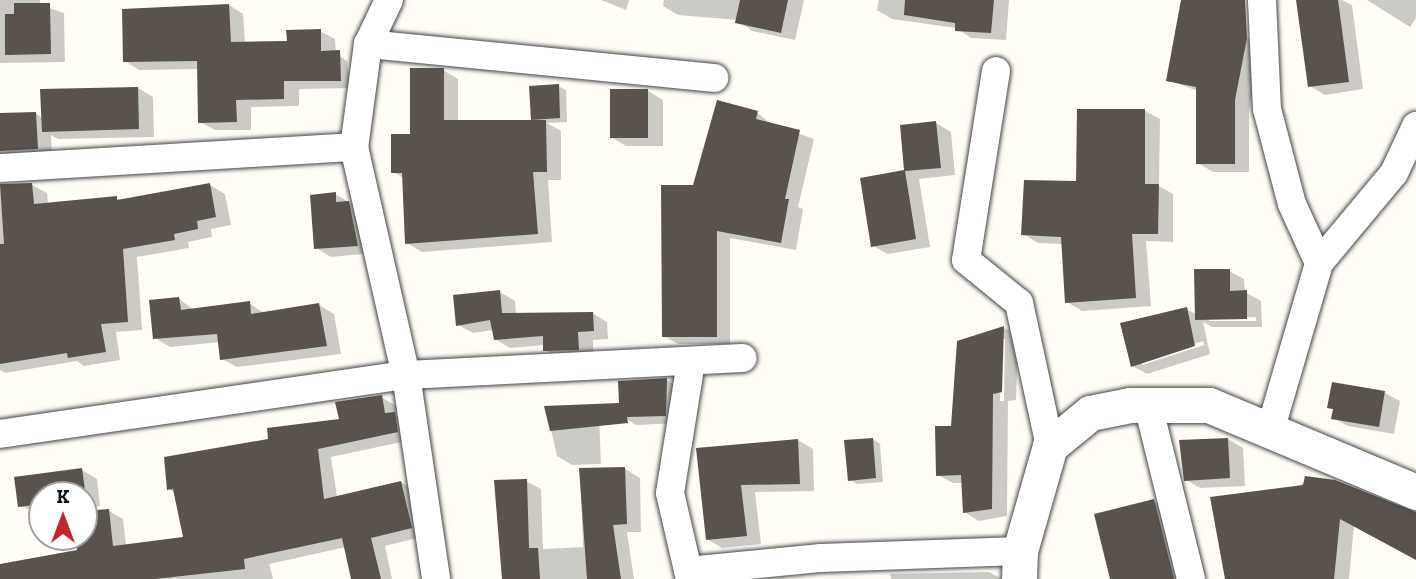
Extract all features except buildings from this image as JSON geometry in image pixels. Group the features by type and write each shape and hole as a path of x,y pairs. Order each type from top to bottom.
{"street":[{"path":"389,0 368,44 354,147 405,375 436,579"},
{"path":"1262,0 1268,108 1292,204 1319,263"},
{"path":"368,44 714,78"},
{"path":"691,362 670,493 689,575 821,558 1019,565 1050,446 1019,303 966,260 996,71"},
{"path":"1270,431 1319,263 1394,173 1416,126"},
{"path":"0,168 354,147"},
{"path":"0,434 405,375 744,358"},
{"path":"1050,446 1090,413 1148,405 1209,405 1416,492"},
{"path":"1148,405 1191,579"}]}
